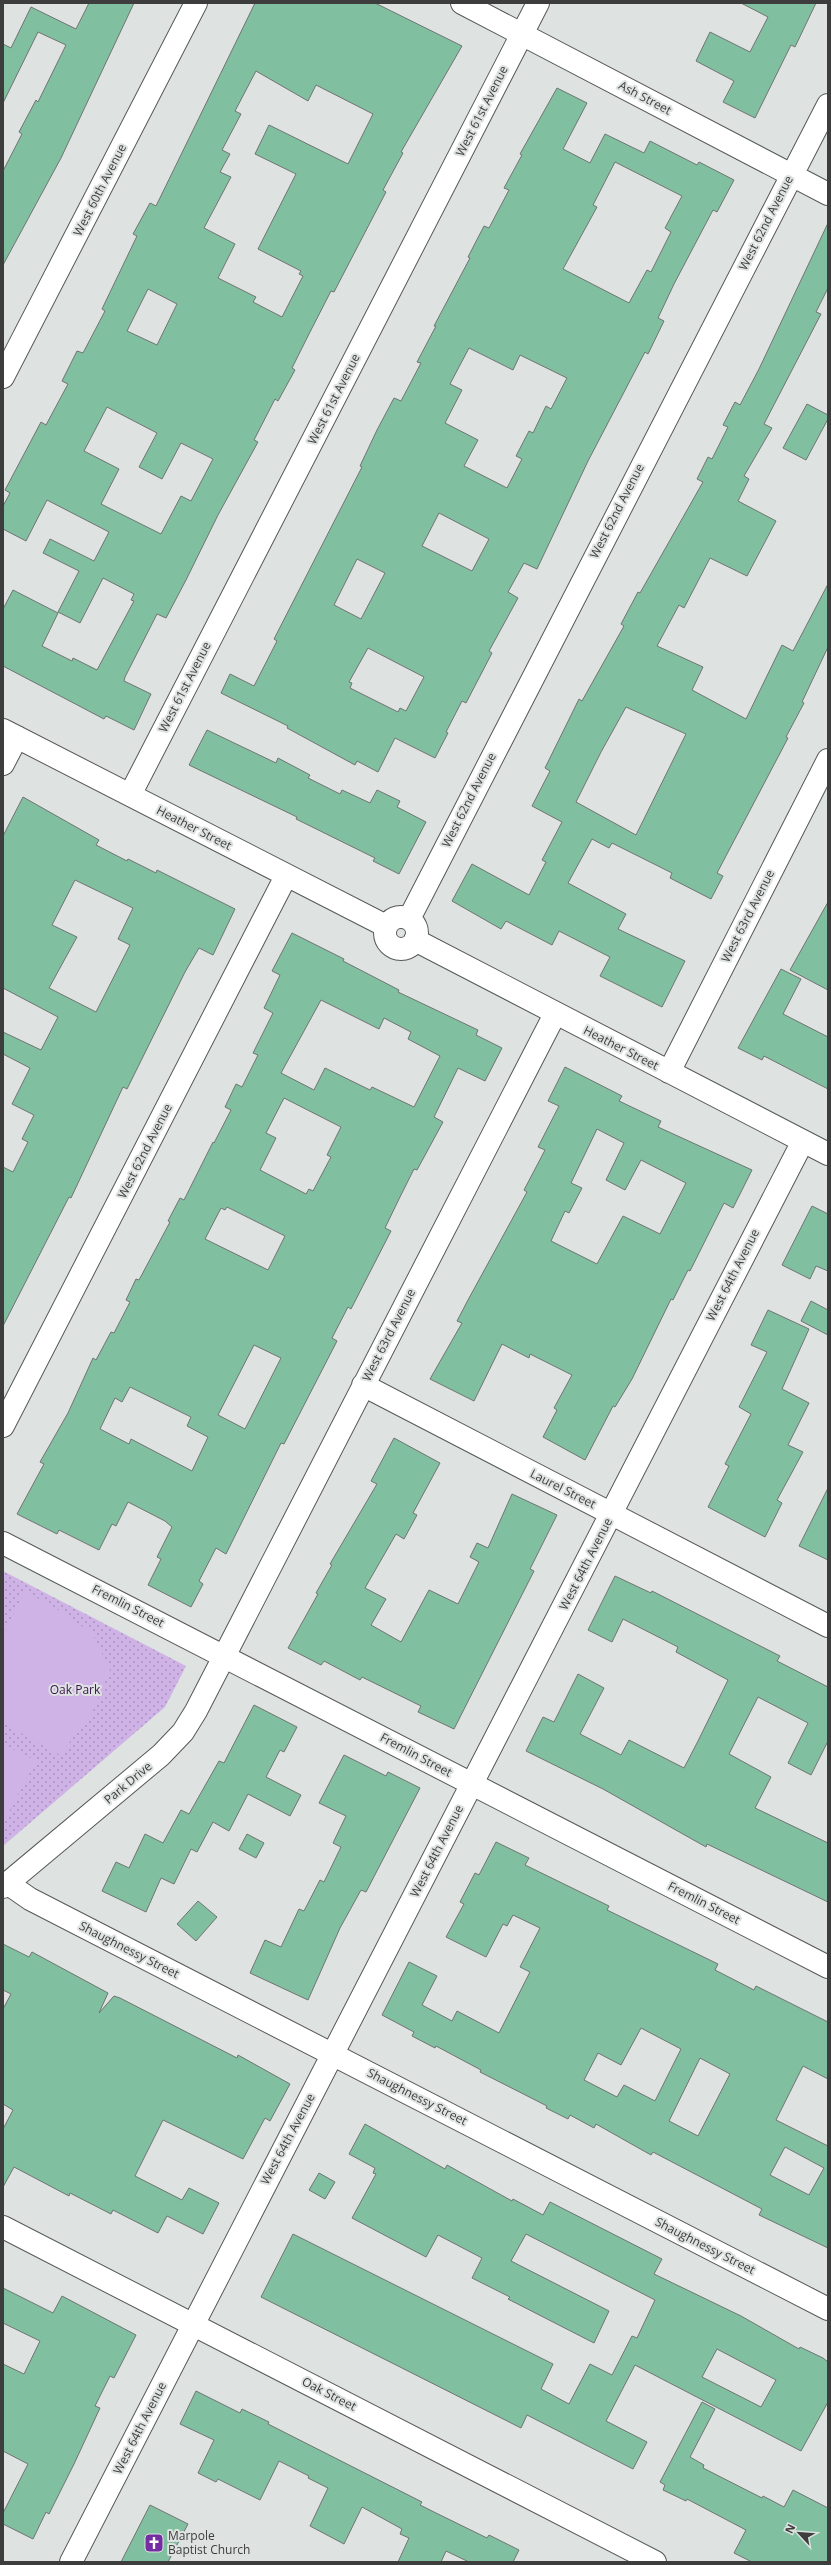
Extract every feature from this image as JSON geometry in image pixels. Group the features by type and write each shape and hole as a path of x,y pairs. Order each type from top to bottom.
{"street":[{"name":"West 60th Avenue","path":"3,377 196,3"},
{"name":"Ash Street","path":"462,3 828,194"},
{"name":"West 61st Avenue","path":"130,795 538,3"},
{"name":"West 62nd Avenue","path":"409,919 791,174 828,105"},
{"name":"Heather Street","path":"10,733 386,926"},
{"path":"3,764 10,733"},
{"name":"West 63rd Avenue","path":"669,1072 828,760"},
{"name":"West 62nd Avenue","path":"3,1426 286,876"},
{"path":"398,917 409,919 415,926 415,940 404,949 393,948 385,936 386,926 398,917"},
{"name":"Heather Street","path":"415,940 555,1014 828,1154"},
{"name":"West 63rd Avenue","path":"224,1655 555,1014"},
{"name":"West 64th Avenue","path":"71,2562 803,1141"},
{"name":"Laurel Street","path":"363,1385 828,1626"},
{"name":"Fremlin Street","path":"3,1542 828,1967"},
{"name":"Park Drive","path":"5,1885 161,1755 183,1732 196,1711 224,1655"},
{"name":"Shaughnessy Street","path":"5,1885 332,2055 828,2309"},
{"name":"Oak Street","path":"3,2227 655,2562"}],"green space":[{"name":"Oak Park","path":"3,1571 186,1666 165,1707 3,1846"},
{"path":"24,1592 48,1603 92,1633 110,1670 92,1713 60,1755 3,1723 3,1635"},
{"path":"3,1744 36,1761 3,1823"}],"building":[{"path":"89,3 134,3 61,158 3,265 3,171 22,134 19,132 36,100 38,102 66,45 38,32 3,103 3,44 11,48 31,7 76,29"},
{"path":"255,3 375,3 462,46 401,152 403,153 383,190 386,192 334,292 331,291 310,332 292,368 295,370 278,401 275,399 254,440 258,442 218,515 166,618 157,614 125,677 124,681 151,694 134,730 106,716 104,719 3,666 3,609 13,590 58,613 42,646 72,661 73,658 97,670 134,601 131,600 134,594 103,578 80,623 58,612 79,571 43,553 50,539 94,561 109,532 47,500 26,541 3,529 3,506 10,493 5,490 41,422 46,425 68,384 62,381 77,351 83,353 105,311 102,309 137,236 133,234 150,203 156,206","holes":["256,71 308,101 316,85 373,114 348,164 269,125 255,154 296,174 258,249 301,271 299,274 303,276 282,317 253,302 256,297 218,278 235,244 204,228 231,177 220,172 230,154 222,150 241,114 235,111","148,289 177,304 157,345 127,331","107,407 157,433 139,467 162,479 181,443 213,459 191,501 181,496 161,534 101,504 119,469 84,451"]},
{"path":"741,3 816,3 795,47 791,45 755,118 723,102 734,81 696,61 710,32 750,52 768,17"},
{"path":"557,88 587,103 563,149 590,163 605,134 644,153 650,141 697,165 699,162 734,180 717,212 713,210 674,284 658,318 664,321 648,354 645,352 588,461 537,569 524,563 508,592 518,598 489,651 492,653 466,703 462,701 435,758 395,738 378,772 357,761 355,765 287,728 288,726 221,693 230,674 254,686 277,641 274,639 362,467 360,466 377,430 394,398 401,401 421,363 417,362 436,326 434,326 470,258 468,257 484,226 489,228 509,190 504,188 522,155 520,154","holes":["615,162 682,196 665,228 671,232 651,272 647,270 629,303 563,269 597,207 593,205","469,348 513,370 520,355 567,378 551,409 546,406 533,433 529,431 516,456 522,459 507,488 464,466 478,440 445,423 462,390 450,384","439,513 489,539 472,571 422,546","357,559 385,573 361,619 334,605","368,648 424,677 406,711 400,708 398,712 350,688 352,683 349,682"]},
{"path":"828,223 828,288 816,312 821,314 764,424 772,428 744,476 749,479 738,501 776,521 747,576 710,558 684,608 679,605 657,646 703,667 692,690 746,719 782,645 793,651 828,584 828,647 802,702 804,703 786,737 788,738 717,873 723,876 711,899 670,878 672,873 612,843 609,848 592,839 568,883 626,914 618,929 685,961 662,1007 600,976 610,957 559,931 552,945 506,921 501,929 452,901 472,864 529,895 546,862 542,860 562,822 532,806 550,771 545,768 579,699 582,701 624,626 621,624 638,592 640,593 703,482 697,479 708,457 712,459 728,427 723,425 735,402 740,405 759,369","holes":["626,707 686,734 636,835 576,802"]},
{"path":"807,404 828,415 828,419 806,460 783,448"},
{"path":"207,730 276,763 278,758 310,775 308,778 340,794 342,790 370,803 377,790 400,801 397,807 426,822 399,874 373,861 375,858 296,819 297,817 189,765"},
{"path":"23,797 99,840 96,845 127,861 128,859 156,873 157,870 235,909 213,955 199,948 185,972 127,1089 123,1087 71,1198 69,1197 3,1326 3,1167 13,1172 28,1142 22,1139 34,1115 12,1104 30,1068 3,1054 3,1032 41,1050 58,1017 3,988 3,836","holes":["75,880 133,908 118,939 130,945 96,1012 49,988 77,937 52,925"]},
{"path":"828,902 828,990 790,970"},
{"path":"292,933 344,959 343,961 399,990 398,992 478,1030 476,1035 502,1048 485,1081 458,1068 434,1117 443,1122 417,1170 414,1169 399,1199 385,1228 391,1231 351,1309 348,1307 332,1338 337,1341 284,1444 281,1443 226,1554 216,1548 199,1581 203,1584 191,1607 148,1585 161,1559 157,1557 172,1527 165,1521 128,1502 116,1526 112,1524 99,1550 59,1530 57,1534 17,1514 44,1464 40,1462 68,1413 93,1358 96,1360 111,1332 114,1333 130,1302 126,1300 136,1279 139,1280 170,1222 168,1221 180,1198 184,1200 231,1110 225,1107 236,1084 242,1087 258,1055 253,1053 273,1013 264,1008 280,975 272,971","holes":["321,1000 379,1029 384,1018 411,1032 408,1039 440,1056 414,1107 372,1087 370,1090 325,1068 314,1090 281,1073","284,1098 341,1127 327,1155 331,1157 313,1191 309,1189 306,1194 260,1170 276,1138 266,1133","227,1207 285,1236 268,1270 205,1239 221,1208 225,1210","254,1345 281,1358 245,1429 218,1415","130,1387 191,1417 187,1426 208,1437 192,1471 131,1439 129,1444 100,1429 115,1398 122,1402"]},
{"path":"781,969 801,979 783,1014 828,1037 828,1089 764,1056 762,1060 738,1048"},
{"path":"565,1067 622,1096 619,1101 661,1121 658,1127 752,1170 733,1208 724,1203 690,1271 688,1270 673,1300 671,1299 632,1379 615,1407 613,1406 585,1460 543,1437 557,1410 554,1408 572,1375 530,1354 529,1358 502,1344 474,1401 430,1379 462,1323 457,1321 527,1192 524,1190 545,1150 538,1147 559,1106 548,1101","holes":["597,1129 624,1143 606,1180 625,1190 641,1160 686,1183 660,1234 623,1216 597,1264 551,1241 565,1211 569,1213 582,1188 571,1183"]},
{"path":"812,1206 828,1214 828,1271 816,1266 810,1279 782,1265"},
{"path":"811,1301 828,1310 828,1335 801,1321"},
{"path":"768,1310 809,1329 782,1389 809,1403 788,1445 803,1452 777,1500 782,1503 765,1537 708,1507 729,1466 725,1464 751,1414 739,1407 767,1352 751,1345"},
{"path":"394,1438 440,1463 413,1513 417,1515 404,1539 396,1534 365,1588 386,1599 371,1625 401,1642 429,1590 458,1604 479,1562 470,1557 477,1543 488,1548 512,1494 557,1515 530,1569 534,1571 454,1729 418,1712 421,1706 362,1677 360,1680 324,1661 321,1665 288,1648 318,1594 316,1593 332,1565 330,1564 377,1484 371,1481"},
{"path":"828,1488 828,1560 799,1546"},
{"path":"615,1576 651,1593 652,1591 780,1656 777,1661 828,1687 828,1741 811,1775 788,1763 808,1723 758,1697 729,1754 771,1777 755,1808 828,1843 828,1902 707,1844 706,1847 603,1789 526,1751 543,1717 554,1722 578,1674 604,1688 580,1734 621,1755 629,1740 684,1768 698,1741 728,1680 676,1652 678,1647 623,1619 612,1642 588,1630"},
{"path":"254,1705 297,1727 284,1752 280,1750 266,1777 301,1795 290,1816 248,1794 229,1831 213,1822 197,1852 191,1849 174,1884 161,1878 146,1912 102,1891 116,1862 129,1868 145,1834 163,1843 181,1810 189,1814 219,1761 224,1763"},
{"path":"344,1755 386,1776 388,1772 420,1788 366,1892 361,1890 340,1928 308,2000 250,1973 265,1940 281,1947 299,1909 304,1911 320,1880 324,1882 341,1847 333,1843 346,1816 319,1803"},
{"path":"247,1834 264,1843 256,1858 239,1849"},
{"path":"496,1842 529,1858 525,1865 609,1906 607,1910 718,1964 715,1970 754,1990 756,1986 828,2022 828,2079 803,2066 776,2120 828,2146 828,2248 759,2215 762,2209 653,2152 651,2155 596,2124 594,2128 570,2115 568,2119 546,2108 547,2106 480,2072 481,2070 436,2046 435,2048 412,2036 414,2032 382,2015 409,1962 437,1976 422,2005 452,2021 457,2011 499,2033 530,1972 520,1967 540,1928 513,1915 507,1926 503,1924 486,1957 446,1937 464,1904 460,1902 475,1873 479,1875","holes":["641,2028 681,2049 655,2101 624,2085 617,2097 584,2080 598,2053 621,2065","700,2058 730,2074 698,2136 669,2121","785,2147 824,2168 809,2195 770,2175"]},
{"path":"198,1901 217,1917 196,1941 177,1924"},
{"path":"3,1944 29,1957 32,1952 108,1993 99,2013 114,1996 120,1998 237,2058 238,2055 290,2084 270,2121 265,2118 243,2159 163,2120 135,2176 182,2200 189,2188 219,2203 203,2234 167,2216 158,2233 113,2210 111,2214 70,2193 69,2196 14,2167 3,2187 3,2129 13,2110 3,2104 3,2009 11,1994 3,1990"},
{"path":"365,2124 445,2169 447,2165 512,2201 513,2199 543,2215 550,2202 662,2259 654,2274 741,2316 799,2349 800,2347 823,2358 828,2362 828,2402 801,2451 635,2365 606,2421 647,2442 633,2469 527,2415 521,2428 261,2297 293,2234 553,2364 541,2389 569,2404 590,2364 612,2375 632,2336 637,2338 655,2300 526,2234 511,2261 609,2311 594,2343 508,2299 510,2297 472,2278 482,2258 438,2235 426,2257 352,2218 376,2174 373,2173 375,2168 349,2154","holes":["717,2349 776,2380 761,2407 702,2377"]},
{"path":"319,2173 335,2182 325,2199 309,2190"},
{"path":"3,2288 53,2313 62,2296 136,2335 114,2378 110,2376 95,2406 100,2408 74,2464 49,2514 46,2512 33,2539 3,2524 3,2513 28,2464 3,2451 3,2364 24,2374 40,2341 3,2323"},
{"path":"196,2391 240,2413 242,2409 269,2422 268,2424 422,2502 420,2505 487,2538 489,2535 519,2550 513,2562 469,2562 446,2551 441,2562 398,2562 409,2538 400,2534 402,2529 362,2507 344,2544 310,2526 328,2488 308,2478 309,2476 279,2461 260,2500 218,2479 216,2482 198,2473 214,2440 180,2424"},
{"path":"702,2402 715,2409 690,2457 704,2465 703,2468 762,2498 763,2496 784,2507 793,2490 828,2508 828,2562 752,2562 734,2553 746,2530 687,2499 686,2501 663,2490 665,2485 660,2482"},
{"name":"Marpole Baptist Church","path":"150,2505 188,2524 168,2562 121,2562"}],"place":[{"name":"Marpole Baptist Church","path":"154,2543"}]}
